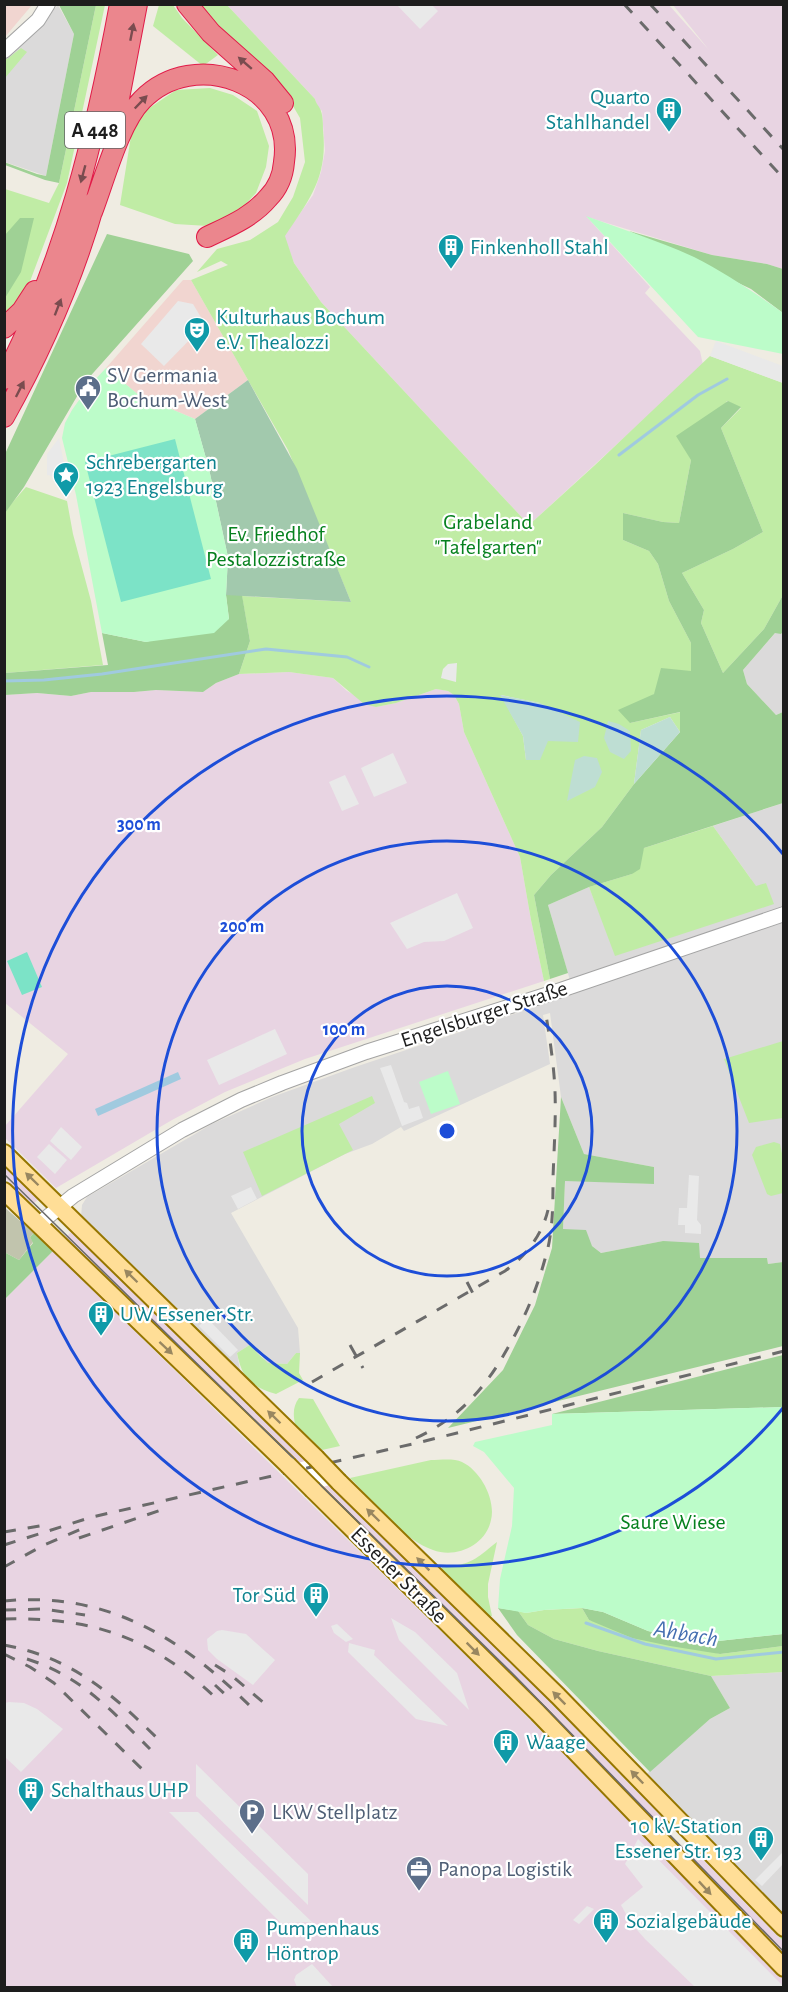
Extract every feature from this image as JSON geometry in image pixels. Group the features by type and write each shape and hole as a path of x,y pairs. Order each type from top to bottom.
{"highway":[{"name":"A 448","path":"4,379 42,298 62,245 95,128 120,4"},
{"name":"A 448","path":"4,417 55,315 92,212 108,152 138,4"},
{"path":"92,212 126,122 134,109 152,91 178,77 194,74 209,73 226,76 261,96 282,128 285,143 283,173 270,197 248,217 207,237 241,234 253,228 275,210 288,190 296,172 298,148 294,126 287,109 274,90 211,33 187,4"},
{"path":"4,328 34,294 62,245"}],"main road":[{"name":"Essener Straße","path":"4,1153 558,1696 783,1928"},
{"name":"Essener Straße","path":"4,1191 288,1465 538,1713 783,1968"}],"street":[{"path":"4,51 38,20 48,4"},
{"name":"Engelsburger Straße","path":"39,1224 60,1206 111,1172 182,1130 241,1100 366,1053 531,1000 783,914"}],"shaded area":[{"path":"4,5 32,5 5,37"},
{"path":"58,5 74,34 46,176 5,162 4,57 35,30"},
{"path":"227,5 669,5 709,50 673,5 783,5 783,269 767,264 712,255 587,217 650,287 645,293 700,351 703,365 529,525 321,302 294,263 284,236 313,195 321,172 325,151 322,111 315,99"},
{"path":"397,5 432,5 438,11 420,29"},
{"path":"183,280 191,280 248,380 195,419 140,396 106,368"},
{"path":"178,301 193,304 205,324 164,366 141,344"},
{"path":"716,341 783,366 783,383 710,356"},
{"path":"59,438 67,479 47,475 47,454"},
{"path":"776,632 781,634 783,632 783,712 776,715 747,684 743,670"},
{"path":"457,663 456,682 441,678 443,669 448,664"},
{"path":"289,672 333,678 347,691 376,707 396,703 436,689 448,691 454,695 459,704 464,732 520,857 544,981 305,1059 225,1092 172,1120 56,1188 5,1138 5,1126 68,1054 5,1003 5,695 37,693 71,696 91,692 156,690 203,692 216,683 239,674"},
{"path":"500,695 540,703 580,722 578,742 548,741 540,760 526,760 523,736"},
{"path":"670,717 680,732 634,784 641,730"},
{"path":"608,721 619,724 630,731 631,751 624,759 610,752 604,738"},
{"path":"393,753 407,783 374,797 361,768"},
{"path":"584,756 597,758 602,772 595,787 567,801 575,760"},
{"path":"345,775 359,804 342,811 329,782"},
{"path":"783,803 783,1262 768,1264 767,1258 699,1258 663,1241 601,1253 563,1229 565,1180 654,1184 654,1167 584,1154 561,1097 550,1013 543,1015 550,1064 404,1131 401,1127 372,1144 345,1154 231,1213 298,1328 300,1353 296,1353 287,1364 267,1363 261,1355 255,1352 251,1344 237,1353 240,1370 237,1373 81,1217 82,1205 87,1197 212,1124 272,1097 355,1067 574,994 548,905 589,887 604,925 751,879 713,826"},
{"path":"457,893 473,928 444,941 424,942 407,949 390,923"},
{"path":"275,1029 287,1054 219,1085 207,1060"},
{"path":"391,1065 404,1102 407,1103 409,1109 419,1106 423,1118 402,1126 380,1068"},
{"path":"178,1072 181,1079 98,1116 95,1109"},
{"path":"61,1127 82,1147 71,1160 50,1141"},
{"path":"49,1144 67,1160 55,1174 37,1157"},
{"path":"4,1160 40,1198 33,1204 5,1178"},
{"path":"689,1175 699,1176 697,1220 701,1225 701,1234 685,1233 685,1225 678,1225 679,1208 687,1208"},
{"path":"251,1187 257,1199 238,1209 231,1196"},
{"path":"4,1207 34,1233 30,1237 33,1242 19,1260 5,1254"},
{"path":"75,1228 519,1670 671,1826 663,1833 296,1463 111,1282 108,1284 63,1240"},
{"path":"53,1251 505,1694 784,1980 783,1988 5,1988 5,1299"},
{"path":"207,1318 238,1350 230,1357 199,1326"},
{"path":"391,1618 415,1632 457,1673 469,1710 399,1640"},
{"path":"337,1624 353,1639 346,1642 334,1633 331,1626"},
{"path":"222,1630 246,1634 275,1660 253,1685 208,1650 207,1639"},
{"path":"349,1643 375,1650 374,1655 448,1726 416,1719 348,1652"},
{"path":"783,1672 783,1920 644,1776 710,1719 730,1708 711,1676"},
{"path":"5,1703 24,1703 37,1709 63,1729 21,1772 5,1757"},
{"name":"LKW Stellplatz","path":"196,1764 308,1874 308,1905 196,1796"},
{"name":"LKW Stellplatz","path":"169,1812 198,1812 312,1922 281,1923"},
{"path":"638,1839 783,1987 695,1987 645,1939 631,1923 621,1905 643,1887 625,1864"},
{"path":"783,1852 783,1864 762,1886 755,1880"},
{"path":"697,1853 783,1941 783,1955 689,1859"},
{"path":"587,1906 594,1909 579,1924 573,1920"},
{"path":"312,1964 333,1987 297,1987 294,1980 296,1975"}],"green space":[{"path":"59,5 96,5 59,183 5,165 4,162 46,176 74,34"},
{"path":"96,5 105,5 67,183 29,284 5,316 5,189 49,203 59,183"},
{"path":"159,5 173,5 182,18 218,55 203,66 153,26"},
{"name":"Grabeland \"Tafelgarten\"","path":"198,5 227,5 315,99 321,111 324,147 320,174 309,199 285,236 294,263 321,302 529,525 710,356 783,383 783,595 764,629 723,673 701,623 704,610 682,573 763,532 721,428 741,408 727,401 691,460 679,523 663,522 623,513 623,540 649,551 658,564 669,601 691,643 691,671 654,694 630,723 681,712 680,732 670,717 641,730 634,784 602,827 551,875 534,895 550,979 544,981 520,857 464,732 459,704 454,695 448,691 436,689 396,703 376,707 364,704 333,678 289,672 239,674 250,641 242,596 351,602 288,450 191,280 228,265 221,261 197,272 217,249 250,240 278,222 293,197 305,162 300,118 286,94 220,30","holes":["501,695 540,703 526,760 523,736"]},
{"path":"21,48 27,52 5,78 5,58 7,59"},
{"path":"210,88 233,95 257,111 269,146 266,167 256,193 235,215 208,226 175,224 120,205 131,136 145,111 176,90"},
{"path":"586,216 694,257 729,276 783,313 783,354 698,337"},
{"path":"20,218 34,218 21,272 5,298 5,235"},
{"path":"629,231 712,255 767,264 783,269 783,313 751,289"},
{"path":"107,234 189,254 193,261 86,381 24,487 5,513 5,454"},
{"path":"106,368 140,396 195,419 209,469 228,557 226,595 229,619 214,633 146,642 102,633 76,495 62,438 65,423 72,410 89,386"},
{"name":"Ev. Friedhof Pestalozzistraße","path":"248,380 297,469 351,602 226,595 228,557 209,469 195,419"},
{"path":"728,401 741,407 721,428 763,532 682,573 704,610 701,623 723,673 764,629 783,595 783,632 775,633 743,670 747,684 776,715 783,712 783,803 644,848 640,869 632,874 589,887 548,905 568,973 550,979 534,895 551,875 602,827 634,784 680,732 680,712 630,723 618,710 654,694 661,668 691,671 691,643 669,601 658,564 649,551 623,540 623,513 663,522 679,523 691,460 676,436"},
{"path":"175,439 211,579 121,602 85,462"},
{"path":"26,487 67,501 73,534 91,601 103,665 5,673 5,511"},
{"path":"226,595 242,595 250,641 239,674 216,683 203,692 156,690 91,692 71,696 37,693 5,695 5,673 108,665 102,633 146,642 229,619"},
{"path":"713,826 756,886 766,883 774,904 615,956 589,887 632,874 644,848"},
{"path":"27,952 42,987 22,995 7,961"},
{"path":"783,1041 783,1118 749,1123 724,1059"},
{"path":"448,1071 460,1104 431,1114 419,1082"},
{"path":"372,1096 375,1103 339,1124 353,1150 262,1196 243,1152"},
{"path":"561,1097 584,1154 654,1167 654,1184 565,1181 563,1229 586,1230 592,1246 601,1253 663,1241 699,1243 700,1258 767,1258 768,1264 783,1262 783,1346 448,1428 503,1370 535,1305 552,1248"},
{"path":"774,1142 780,1144 783,1158 783,1193 771,1196 767,1194 752,1155 756,1147"},
{"path":"34,1233 53,1251 5,1299 5,1254 19,1260 33,1243 30,1237"},
{"path":"251,1344 268,1363 287,1364 296,1353 300,1353 299,1373 303,1380 276,1394 254,1385 245,1376 237,1353"},
{"path":"783,1355 783,1407 552,1414"},
{"path":"299,1398 313,1399 340,1446 322,1450 295,1424 294,1410"},
{"name":"Saure Wiese","path":"783,1407 783,1634 700,1643 648,1631 603,1612 582,1608 526,1613 498,1608 500,1579 512,1526 514,1488 484,1452 473,1446 475,1442 552,1425 552,1414"},
{"path":"431,1460 462,1462 475,1472 486,1487 491,1504 491,1520 483,1536 469,1548 451,1553 433,1550 422,1545 389,1519 350,1478"},
{"path":"497,1542 488,1584 492,1616 489,1616 442,1570 442,1567 443,1565 467,1563"},
{"path":"393,1544 592,1738 672,1823 671,1826 519,1670"},
{"path":"498,1608 518,1611 528,1625 554,1639 711,1676 730,1708 710,1719 650,1772 517,1635"},
{"path":"582,1608 589,1620 720,1654 783,1646 783,1672 711,1676 598,1651 554,1639 528,1625 518,1611 526,1613"},
{"path":"582,1608 603,1612 648,1631 700,1643 783,1634 783,1646 720,1654 670,1646 632,1638 589,1620"},
{"path":"701,1849 783,1935 783,1941 697,1853"}],"pier":[{"path":"326,1456 349,1479 303,1493 277,1468"}],"waterway":[{"path":"619,455 698,395 727,379"},
{"path":"4,681 44,680 102,674 266,649 347,657 369,667"},
{"name":"Ahbach","path":"586,1623 645,1644 716,1659 784,1652"}],"tram line":[{"path":"4,1174 516,1677 784,1952"}],"railway":[{"path":"624,4 784,179"},
{"path":"650,4 784,150"},
{"path":"416,1438 444,1422 479,1391 518,1329 533,1295 548,1249 552,1219 555,1091 546,1015"},
{"path":"312,1382 505,1271 520,1259 532,1244 542,1228 548,1210"},
{"path":"467,1282 478,1303"},
{"path":"350,1345 363,1368"},
{"path":"4,1545 92,1517 421,1442 784,1351"},
{"path":"79,1538 167,1508"},
{"path":"4,1532 45,1525"},
{"path":"4,1567 44,1545 88,1526"},
{"path":"4,1601 42,1600 78,1604 112,1613 143,1626 202,1663 256,1712"},
{"path":"4,1610 44,1609 85,1615"},
{"path":"4,1619 67,1622 95,1627 121,1636 170,1661 195,1679 219,1701"},
{"path":"4,1645 29,1651 71,1668 107,1693 159,1740"},
{"path":"4,1654 54,1683 144,1771"},
{"path":"27,1659 46,1666 80,1685 109,1708 150,1749"},
{"path":"215,1665 231,1675 264,1703"},
{"path":"215,1685 231,1700"}],"place":[{"name":"Quarto Stahlhandel","path":"669,133"},
{"name":"Finkenholl Stahl","path":"451,270"},
{"name":"Kulturhaus Bochum e.V. Thealozzi","path":"197,353"},
{"name":"SV Germania Bochum-West","path":"88,411"},
{"name":"Schrebergarten 1923 Engelsburg","path":"66,498"},
{"name":"UW Essener Str.","path":"101,1337"},
{"name":"Tor Süd","path":"316,1618"},
{"name":"Waage","path":"506,1765"},
{"name":"Schalthaus UHP","path":"31,1813"},
{"name":"LKW Stellplatz","path":"252,1835"},
{"name":"10 kV-Station Essener Str. 193","path":"761,1862"},
{"name":"Panopa Logistik","path":"419,1892"},
{"name":"Sozialgebäude","path":"606,1944"},
{"name":"Pumpenhaus Höntrop","path":"246,1964"}]}
